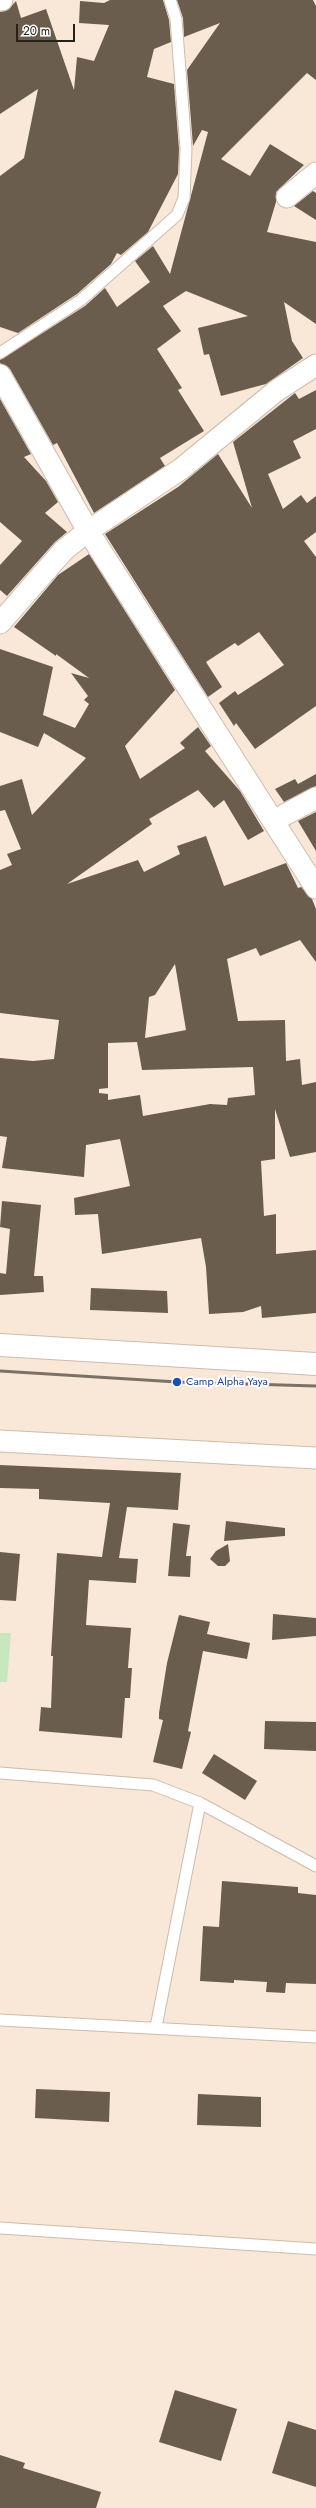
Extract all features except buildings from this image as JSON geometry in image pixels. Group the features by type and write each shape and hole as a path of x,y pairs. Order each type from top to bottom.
{"street":[{"path":"287,197 316,173"},
{"path":"0,623 64,550 88,531 181,469 276,391 316,365"},
{"path":"0,375 88,531 316,888"},
{"path":"273,821 316,798"},
{"path":"0,1345 316,1364"},
{"path":"0,1441 316,1458"}],"lane":[{"path":"0,354 81,300 177,215 184,198 186,149 176,19 170,0"},
{"path":"0,1773 153,1785 200,1803 316,1866"},
{"path":"156,2027 200,1803"},
{"path":"0,2020 156,2027 316,2037"},
{"path":"0,2228 316,2249"}],"green space":[{"path":"0,1633 11,1633 7,1682 0,1682"}],"railway":[{"path":"0,1371 177,1382 316,1386"}],"place":[{"name":"Camp Alpha Yaya","path":"177,1382"}]}
